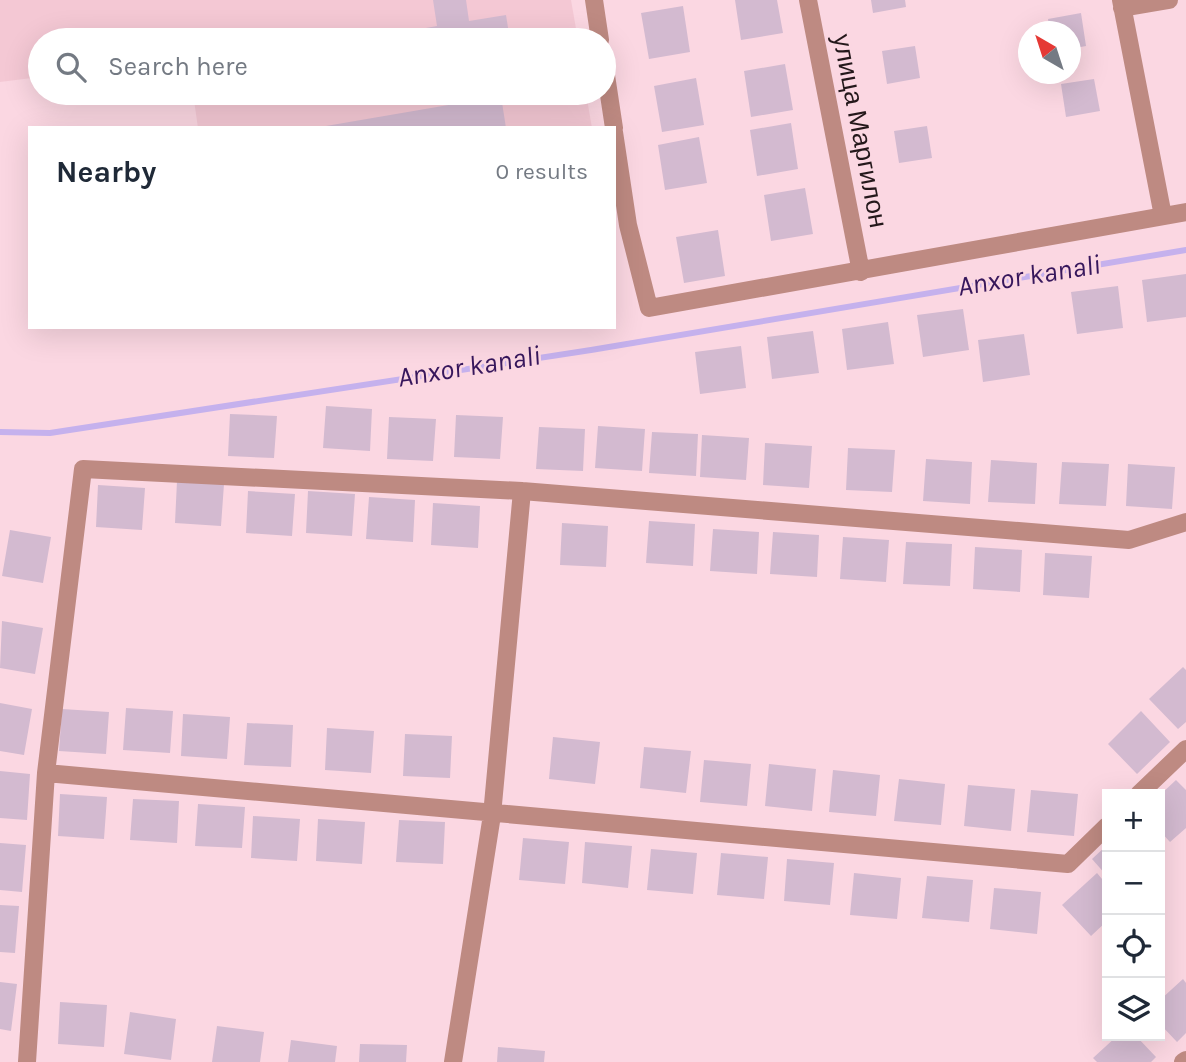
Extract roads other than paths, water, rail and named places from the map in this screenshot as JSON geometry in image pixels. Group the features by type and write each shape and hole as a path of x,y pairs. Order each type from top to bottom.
{"street":[{"path":"594,0 598,28"},
{"name":"улица Маргилон","path":"808,0 861,272"},
{"path":"1163,216 1122,4 1169,0"},
{"path":"610,105 613,126"},
{"path":"616,144 628,225 649,308 1186,212"},
{"path":"27,1062 46,773 83,469 522,491 1129,540 1186,522"},
{"path":"453,1062 492,815 522,491"},
{"path":"1144,789 1186,749"},
{"path":"46,773 492,815 1068,864 1102,831"}],"waterway":[{"name":"Anxor kanali","path":"0,432 50,433 591,350 1186,250"}]}
